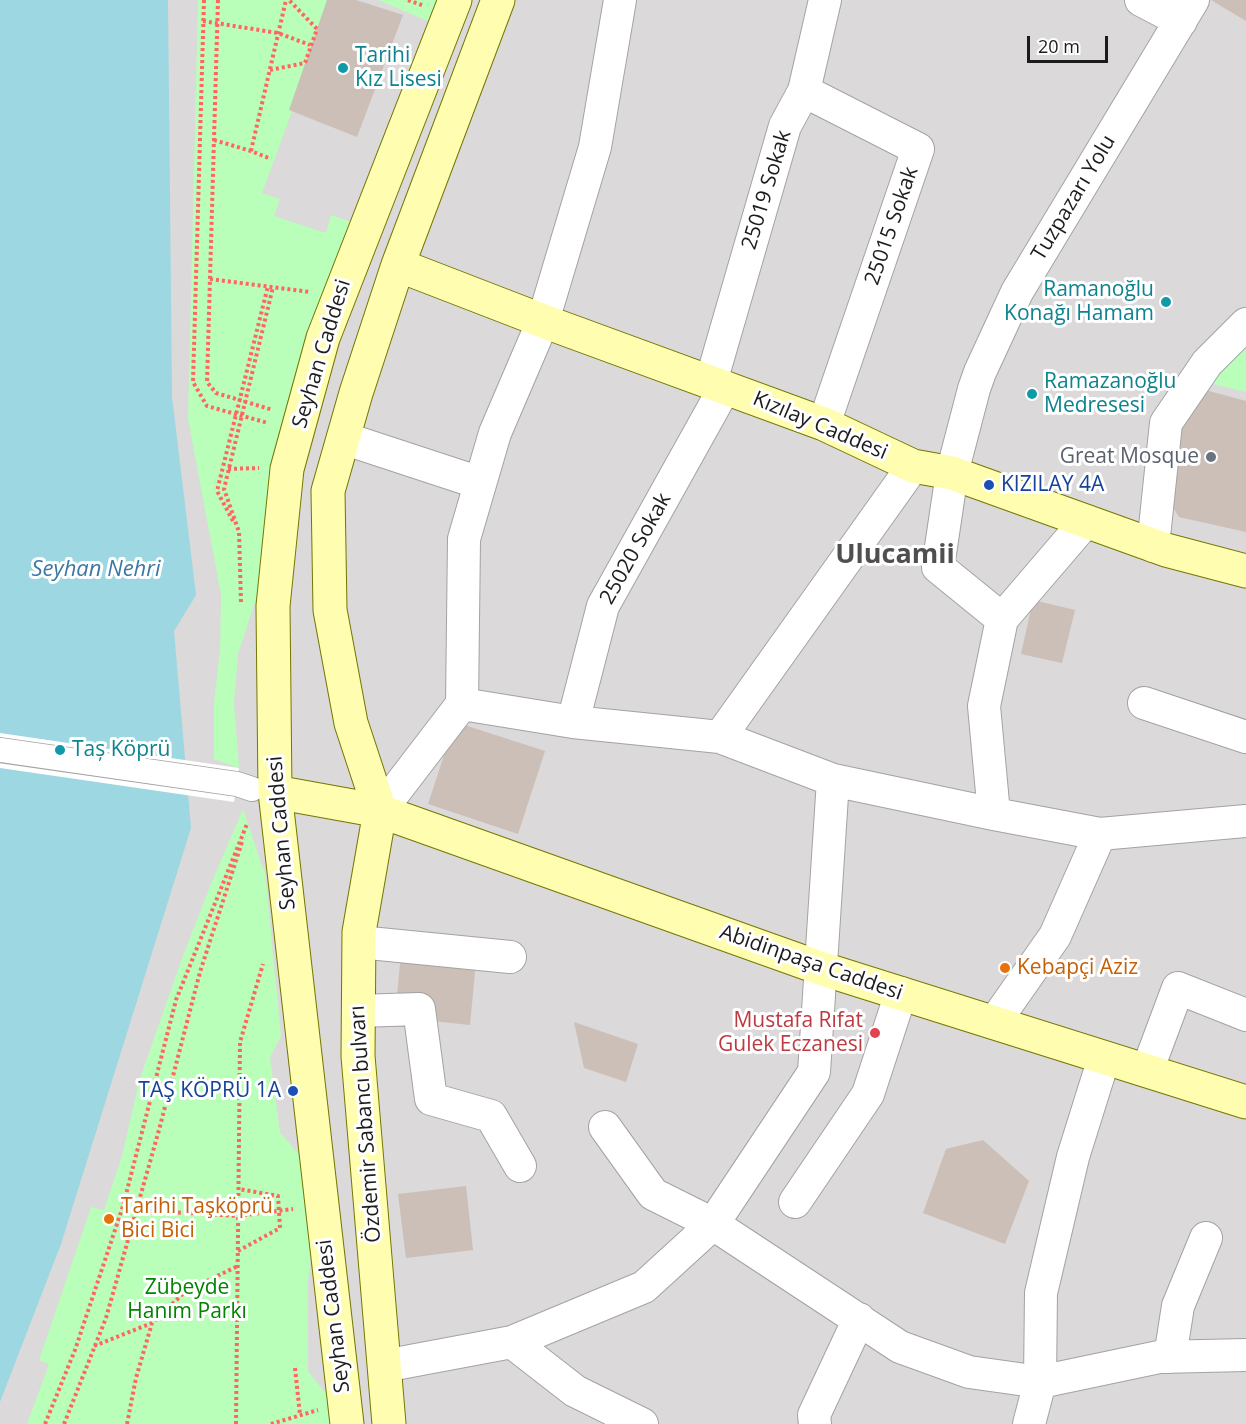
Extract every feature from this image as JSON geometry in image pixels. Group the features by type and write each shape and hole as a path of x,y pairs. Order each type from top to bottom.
{"main road":[{"name":"Seyhan Caddesi","path":"346,1413 254,788 287,470 322,338 455,0"},
{"name":"Özdemir Sabancı bulvarı","path":"389,1424 358,1056 359,932 380,811 351,723 330,610 328,491 398,265 498,0"},
{"name":"Kızılay Caddesi","path":"398,265 824,424 914,466 952,472 1153,546 1246,571"},
{"name":"Abidinpaşa Caddesi","path":"254,788 380,811 820,968 1246,1102"}],"street":[{"path":"380,811 462,704 464,539 495,433 543,321 595,147 620,0"},
{"name":"25019 Sokak","path":"718,384 785,126 804,91 825,0"},
{"path":"1141,0 1187,11"},
{"name":"Tuzpazarı Yolu","path":"1002,619 938,567 952,472 974,389 1017,292 1187,11"},
{"name":"25015 Sokak","path":"804,91 918,149 824,424"},
{"path":"1153,546 1166,423 1207,363 1246,324"},
{"name":"25020 Sokak","path":"573,722 603,606 718,384"},
{"path":"343,438 480,483"},
{"path":"720,737 914,466"},
{"path":"994,814 984,706 1002,619 1086,521"},
{"path":"1144,703 1246,737"},
{"path":"462,704 573,722 720,737 832,780 1100,834 1246,821"},
{"path":"0,750 254,788"},
{"path":"384,1366 512,1342 644,1287 713,1224 814,1072 832,780"},
{"path":"994,1023 1055,936 1100,834"},
{"path":"359,942 510,957"},
{"path":"1147,1071 1178,988 1246,1015"},
{"path":"795,1202 868,1094 901,993"},
{"path":"358,1011 419,1009 431,1099 491,1116 520,1166"},
{"path":"1029,1424 1040,1382 1041,1293 1073,1157 1104,1058"},
{"path":"605,1127 653,1194 713,1224 900,1347 969,1372 1040,1382 1159,1357 1246,1355"},
{"path":"1170,1357 1178,1306 1206,1238"},
{"path":"815,1424 813,1415 859,1319"},
{"path":"512,1342 575,1391 642,1424"}],"path":[{"path":"204,0 193,382 207,406 273,424"},
{"path":"218,0 207,382 216,393 277,411"},
{"path":"251,151 278,33 288,0 317,29 305,63 270,70"},
{"path":"203,21 278,33 310,45"},
{"path":"214,140 271,159"},
{"path":"210,279 312,293"},
{"path":"271,287 224,489 239,532 217,491 235,414 271,287"},
{"path":"222,469 261,468"},
{"path":"45,1424 75,1350 123,1206 176,1000 249,820 200,972 159,1130 106,1318 64,1424"},
{"path":"236,1424 240,1042 263,963"},
{"path":"238,1251 280,1228 278,1196 239,1189"},
{"path":"136,1210 238,1216 300,1208"},
{"path":"94,1346 152,1323 186,1291 238,1266"},
{"path":"127,1424 136,1378 152,1323"},
{"path":"295,1368 300,1415"},
{"path":"271,1424 300,1415 346,1413"}],"shaded area":[{"path":"0,0 1246,0 1246,1424 0,1424"}],"green space":[{"path":"198,0 333,0 262,193 280,199 274,216 326,233 331,215 357,224 288,432 258,593 238,654 234,703 239,768 214,759 214,703 220,650 221,595 188,419"},
{"path":"378,0 440,0 430,22"},
{"path":"1246,334 1246,392 1201,381"},
{"name":"Zübeyde Hanım Parkı","path":"243,809 265,871 281,1036 270,1057 280,1132 301,1157 311,1259 308,1282 308,1371 335,1405 337,1424 27,1424 49,1364 39,1360 91,1207 104,1210 122,1156 139,1081 181,961"}],"water":[{"name":"Seyhan Nehri","path":"0,0 168,0 172,397 196,595 174,631 191,828 61,1244 0,1402"}],"pier":[{"name":"Taș Köprü","path":"0,733 239,768 234,802 0,768"}],"building":[{"path":"327,0 356,0 403,15 357,137 289,110"},
{"path":"1211,0 1246,0 1246,21"},
{"name":"Great Mosque","path":"1198,388 1246,401 1246,532 1179,517 1169,501 1184,412 1194,410"},
{"path":"1033,600 1075,610 1062,663 1021,654"},
{"path":"455,722 545,751 518,834 428,804"},
{"path":"401,953 476,961 470,1025 395,1017"},
{"path":"574,1022 638,1044 626,1082 584,1068"},
{"path":"983,1140 1029,1181 1005,1244 923,1213 946,1149"},
{"path":"466,1186 473,1250 406,1258 398,1194"}],"place":[{"name":"Tarihi Kız Lisesi","path":"343,68"},
{"name":"Ramanoğlu Konağı Hamam","path":"1166,302"},
{"name":"Ramazanoğlu Medresesi","path":"1032,394"},
{"name":"Great Mosque","path":"1211,457"},
{"name":"KIZILAY 4A","path":"989,485"},
{"name":"Taș Köprü","path":"60,750"},
{"name":"Kebapçi Aziz","path":"1005,968"},
{"name":"Mustafa Rıfat Gulek Eczanesi","path":"875,1033"},
{"name":"TAŞ KÖPRÜ 1A","path":"293,1091"},
{"name":"Tarihi Taşköprü Bici Bici","path":"109,1219"}],"district":[{"name":"Ulucamii","path":"895,555"}]}
